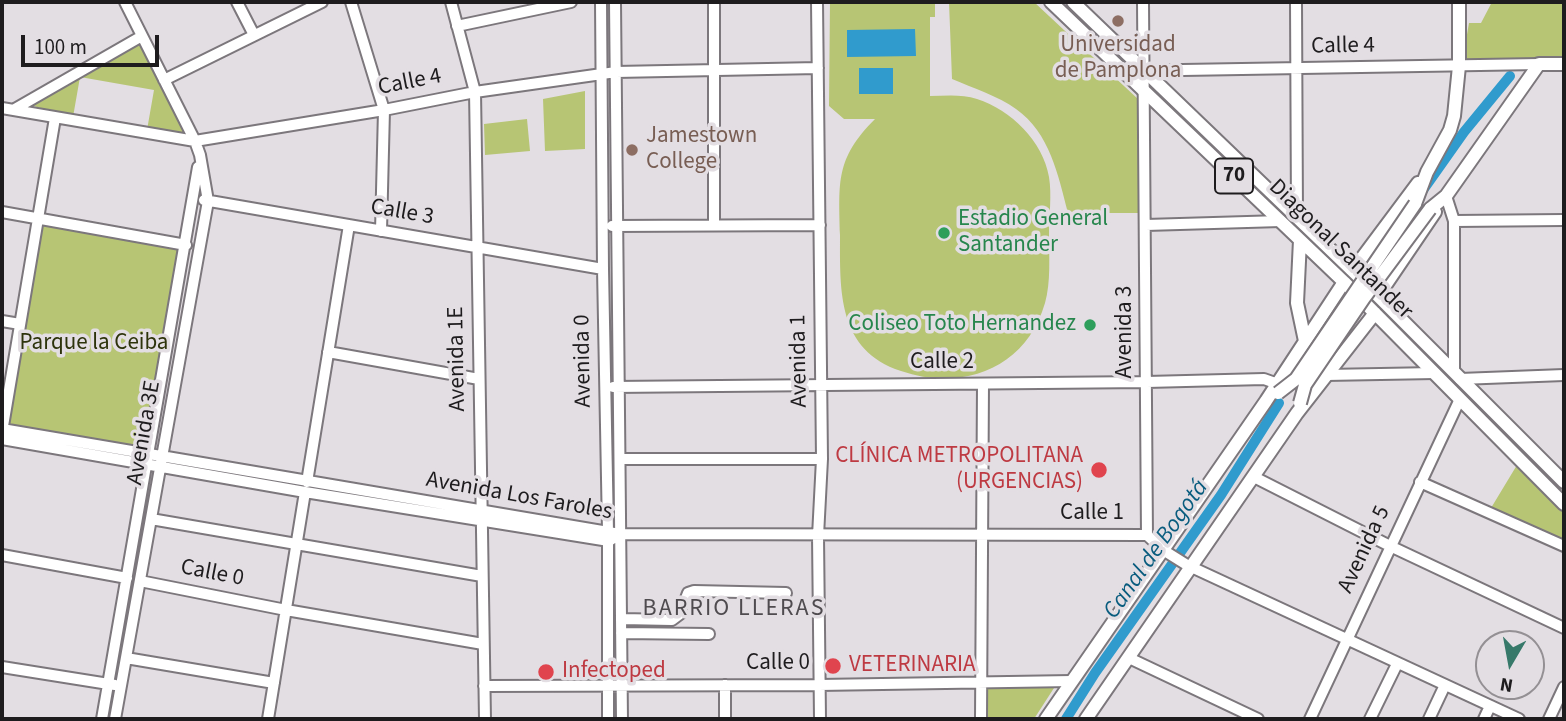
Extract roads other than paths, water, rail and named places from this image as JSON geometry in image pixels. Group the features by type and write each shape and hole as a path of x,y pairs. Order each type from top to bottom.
{"main road":[{"name":"Diagonal Santander","path":"1051,2 1344,282 1564,504"},
{"name":"Diagonal Santander","path":"1073,2 1353,270 1564,482"},
{"path":"1278,389 1296,379 1415,204 1427,172 1450,130 1459,66 1459,2"},
{"path":"1378,296 1539,64"},
{"name":"Calle 4","path":"1539,64 1564,64"},
{"path":"1353,270 1427,172"},
{"path":"1299,408 1306,385 1364,298 1430,209 1446,196"},
{"path":"1300,240 1297,303 1305,341"},
{"path":"1046,719 1166,552 1266,401 1278,389 1305,341 1344,282"},
{"path":"1087,719 1299,408 1375,313"}],"street":[{"name":"Avenida 3E","path":"115,719 208,201 195,141 125,2"},
{"path":"237,2 254,36"},
{"path":"164,80 322,2"},
{"path":"351,2 384,110 381,231"},
{"name":"Avenida 1E","path":"451,2 475,92 485,719"},
{"path":"457,26 571,2"},
{"name":"Avenida 0","path":"601,2 605,387 612,535 622,619 622,719"},
{"name":"Avenida 0","path":"608,719 612,535 620,459 615,2"},
{"path":"714,2 714,225"},
{"name":"Avenida 1","path":"817,2 822,459 818,536 820,719"},
{"name":"Avenida 3","path":"1143,2 1147,535"},
{"path":"1296,2 1297,217"},
{"name":"Calle 4","path":"7,109 142,36"},
{"name":"Calle 4","path":"1123,71 1539,64"},
{"name":"Calle 4","path":"7,109 195,141 475,92 616,72 818,68"},
{"path":"2,430 55,118"},
{"name":"Avenida 3E","path":"102,719 200,155"},
{"path":"1446,196 1454,221 1457,376 1564,375"},
{"name":"Calle 3","path":"194,198 603,269"},
{"path":"2,212 186,245"},
{"path":"1454,221 1564,220"},
{"path":"1146,225 1281,221"},
{"path":"268,719 349,225"},
{"path":"602,226 820,225"},
{"path":"2,320 20,324"},
{"path":"328,352 479,379"},
{"path":"1326,375 1435,373"},
{"name":"Calle 2","path":"605,387 1264,379 1278,389"},
{"path":"981,719 984,384"},
{"name":"Avenida 5","path":"1310,719 1460,398"},
{"name":"Avenida Los Faroles","path":"2,430 148,459"},
{"name":"Avenida Los Faroles","path":"2,439 161,461 306,487 612,535"},
{"path":"620,459 822,459"},
{"path":"1254,477 1390,546 1564,628"},
{"path":"1420,482 1564,546"},
{"path":"151,519 482,576"},
{"name":"Calle 1","path":"612,535 1147,535 1166,552 1190,566 1519,719"},
{"path":"2,555 127,578"},
{"name":"Calle 0","path":"140,581 286,610 483,643"},
{"path":"622,619 672,620 680,614 688,593 694,591 786,593"},
{"path":"621,633 709,635"},
{"path":"126,658 274,683"},
{"path":"1129,658 1258,719"},
{"path":"1370,719 1397,664"},
{"path":"2,667 121,686"},
{"name":"Calle 0","path":"484,686 1072,681"},
{"path":"725,685 725,719"},
{"path":"1429,719 1445,685"},
{"path":"1549,719 1564,687"},
{"path":"1484,719 1490,706"}],"water":[{"path":"915,29 916,56 847,57 847,30"},
{"path":"859,68 893,68 893,94 859,94"}],"waterway":[{"name":"Canal de Bogotá","path":"1423,190 1464,132 1510,76"},
{"name":"Canal de Bogotá","path":"1066,719 1095,673 1221,495 1279,403"}],"place":[{"name":"Universidad de Pamplona","path":"1118,21"},
{"name":"Jamestown College","path":"632,150"},
{"name":"Estadio General Santander","path":"944,233"},
{"name":"Coliseo Toto Hernandez","path":"1090,325"},
{"name":"CLÍNICA METROPOLITANA (URGENCIAS)","path":"1099,470"},
{"name":"VETERINARIA","path":"833,666"},
{"name":"Infectoped","path":"546,672"}],"district":[{"name":"BARRIO LLERAS","path":"734,610"}],"park label":[{"name":"Parque la Ceiba","path":"94,344"}]}
